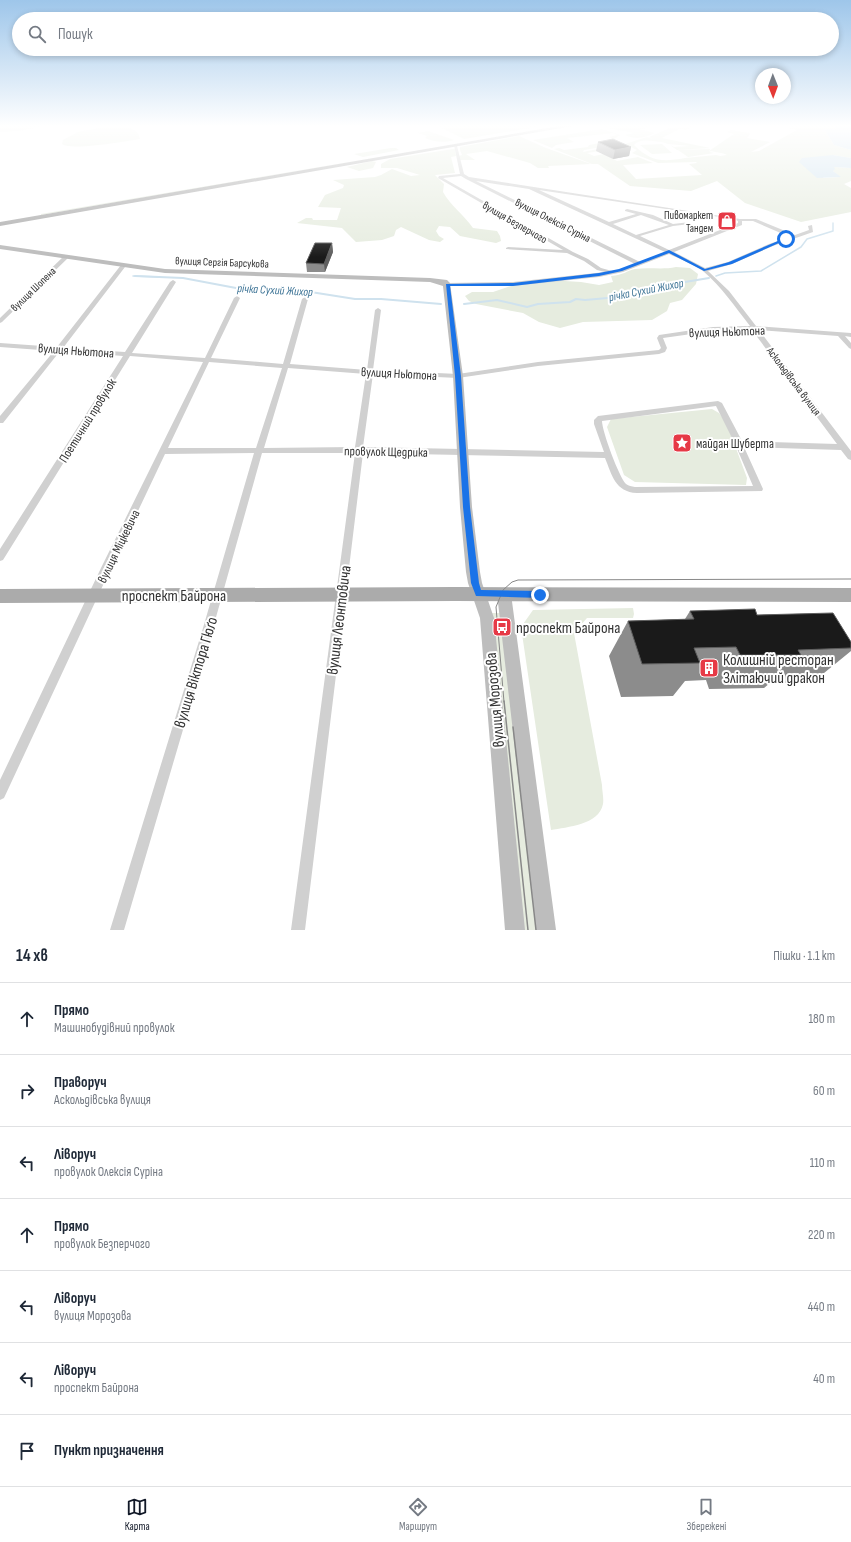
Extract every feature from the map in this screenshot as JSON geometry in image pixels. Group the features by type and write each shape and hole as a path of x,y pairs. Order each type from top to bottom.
{"main road":[{"path":"0,220 308,169"},
{"path":"0,224 31,216"},
{"name":"вулиця Сергія Барсукова","path":"0,247 165,272 422,280 446,284"},
{"name":"вулиця Морозова","path":"446,284 458,376 473,572 478,594 487,618 515,930"},
{"name":"проспект Байрона","path":"0,596 342,594 851,595"},
{"name":"вулиця Морозова","path":"504,594 546,930"}],"street":[{"path":"460,169 462,175"},
{"name":"вулиця Олексія Суріна","path":"462,175 638,263"},
{"name":"вулиця Безперчого","path":"462,175 439,177 571,254 586,260 598,268 613,272"},
{"path":"467,178 740,220 754,220 795,237"},
{"name":"Аскольдівська вулиця","path":"531,188 636,236 704,270 727,292 851,457"},
{"path":"627,210 651,216 673,225"},
{"path":"609,224 639,214"},
{"path":"446,284 513,284 599,275 613,272 740,224 740,220"},
{"path":"636,236 673,225 688,223"},
{"path":"704,270 730,263 771,245 811,231 810,226"},
{"path":"508,248 561,250 571,254"},
{"name":"вулиця Шопена","path":"0,321 66,257"},
{"path":"0,421 59,349 123,266"},
{"name":"Поетичний провулок","path":"0,557 173,282"},
{"name":"вулиця Міцкевича","path":"0,794 206,360 237,298"},
{"name":"вулиця Віктора Гюґо","path":"116,930 218,595 259,450 305,299"},
{"name":"вулиця Леонтовича","path":"298,930 342,594 358,450 378,310"},
{"name":"вулиця Ньютона","path":"0,345 369,372 458,376 538,364 658,352 663,351 664,348 660,338 665,335 713,329 753,328 851,336"},
{"path":"840,335 851,347"},
{"path":"718,403 739,444 759,489 631,490 621,484 609,455 598,420 601,418 718,403"},
{"path":"739,444 843,446"},
{"name":"провулок Щедрика","path":"164,451 358,450 609,455"}],"shaded area":[{"path":"306,169 307,169 41,215"},
{"path":"391,169 411,176 420,175 402,169 454,169 455,173 435,175 444,184 443,192 473,228 497,231 501,241 496,243 460,236 450,227 439,226 436,231 439,236 444,239 440,242 429,240 401,227 396,230 394,236 382,240 356,242 342,228 297,223 306,218 312,218 313,220 337,220 341,208 318,207 325,195 343,188 344,185 333,180 375,177"},
{"path":"606,169 627,169 636,179 702,175 695,169 827,169 823,178 840,177 833,171 833,169 851,169 851,181 844,184 851,188 851,212 801,222 745,203 717,181 691,191 630,186"},
{"path":"676,267 690,268 698,274 696,284 682,300 670,303 667,311 652,320 583,322 560,328 539,322 523,313 476,304 469,301 465,296 472,292 493,292 511,286 549,280 599,285 613,282 611,276 619,275 635,269"},
{"path":"712,409 719,413 727,424 747,478 746,485 635,482 624,475 607,427 611,419"},
{"path":"633,608 633,618 587,618 574,633 602,785 603,804 600,811 589,821 582,824 551,830 521,627 533,610"},
{"path":"492,613 503,613 540,930 522,930"}],"water":[{"path":"807,169 835,169 833,171 841,177 817,178"}],"building":[{"path":"315,243 332,243 324,264 306,263"},
{"path":"755,609 757,615 833,613 851,642 851,648 798,650 801,655 740,655 736,647 694,648 700,663 642,664 628,621 694,619 690,611"}],"waterway":[{"name":"річка Сухий Жихор","path":"716,276 725,273 761,271 801,247 807,239 833,231 833,223"},
{"name":"річка Сухий Жихор","path":"133,276 151,277"},
{"name":"річка Сухий Жихор","path":"135,276 151,277"},
{"name":"річка Сухий Жихор","path":"151,277 160,277"},
{"name":"річка Сухий Жихор","path":"151,277 183,278 236,288 247,287 298,290 355,299 381,299 441,304"},
{"name":"річка Сухий Жихор","path":"464,304 497,300 527,307 538,304 570,302 576,299 585,300 619,297 661,286 709,278"}],"tram line":[{"path":"504,702 496,607 503,590 512,582 518,580 851,579"},
{"path":"504,701 528,930"},
{"path":"513,727 536,930"}],"place":[{"name":"Пивомаркет Тандем","path":"727,221"},
{"name":"майдан Шуберта","path":"682,443"},
{"name":"проспект Байрона","path":"502,627"},
{"name":"Колишній ресторан Злітаючий дракон","path":"709,668"}],"route":[{"path":"540,595 478,594 475,583 466,507 458,376 449,288 447,285 513,284 599,275 621,270 669,252 704,270 730,263 786,239"}]}
